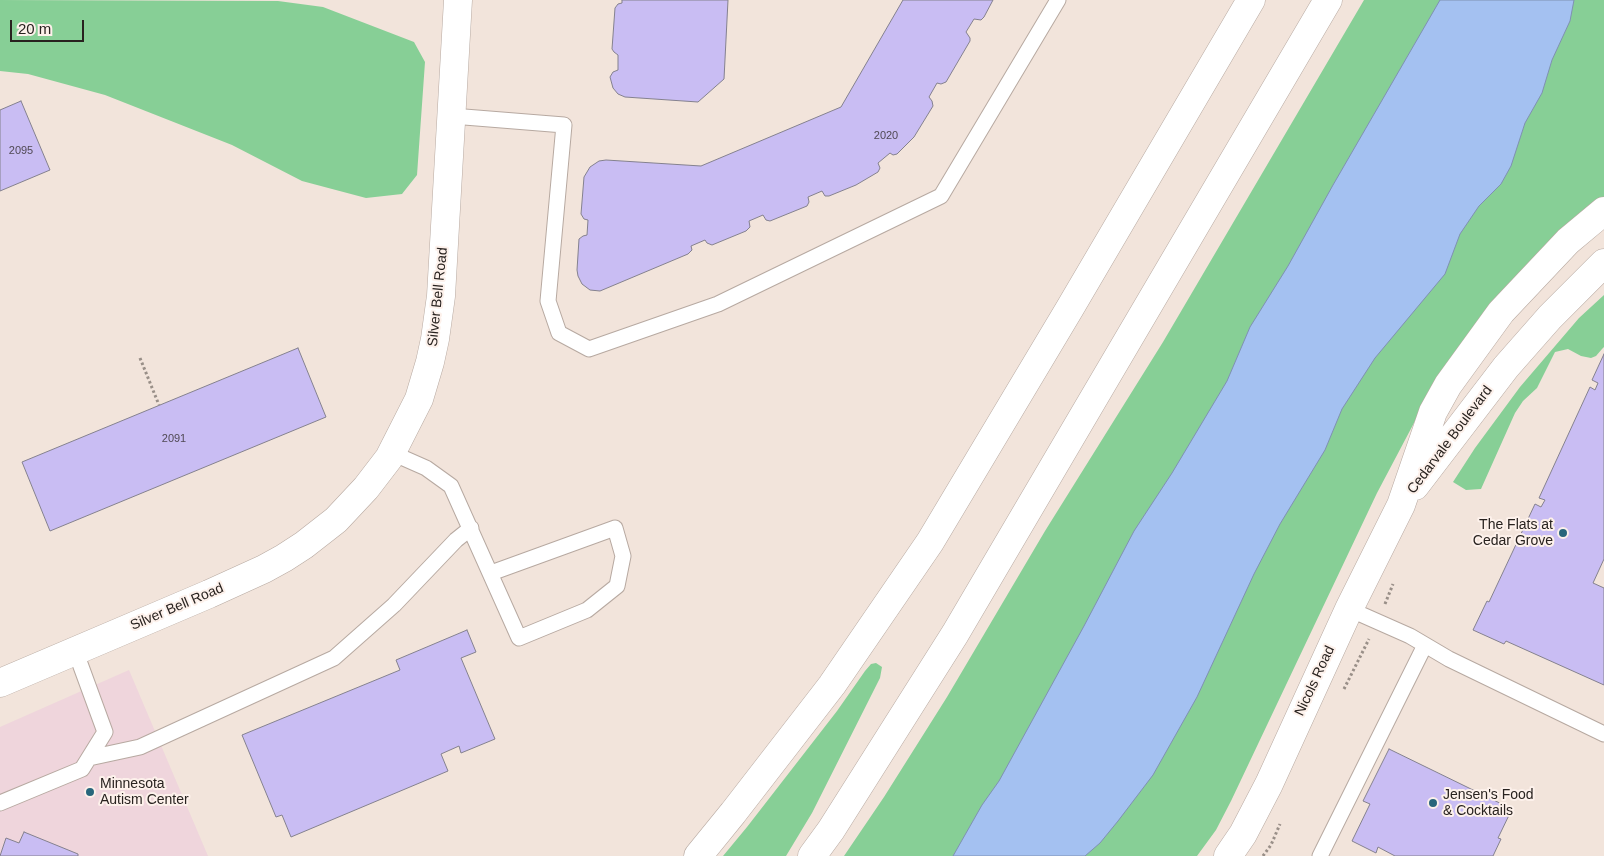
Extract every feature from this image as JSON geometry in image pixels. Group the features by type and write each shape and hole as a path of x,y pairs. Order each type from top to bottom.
{"main road":[{"name":"Silver Bell Road","path":"0,683 218,590 284,558 336,520 366,488 392,454 419,399 435,339 441,296 458,0"},
{"path":"698,856 766,772 832,685 930,542 1251,0"},
{"path":"812,856 831,830 956,634 1328,0"},
{"name":"Cedarvale Boulevard","path":"1401,505 1433,412 1448,385 1501,312 1568,241 1604,211"},
{"name":"Cedarvale Boulevard","path":"1401,505 1506,367 1550,317 1604,263"},
{"name":"Nicols Road","path":"1228,856 1243,834 1269,784 1349,609 1401,505"}],"lane":[{"path":"452,116 564,126 548,301 559,332 589,349 718,304 941,196 1058,0"},
{"path":"392,454 426,468 451,486 519,638 587,610 617,586 624,556 615,528 491,573"},
{"path":"89,758 140,747 334,658 394,605 456,540 471,528"},
{"path":"1349,609 1377,621 1448,659 1604,734"},
{"path":"1322,855 1425,645"},
{"path":"0,803 82,769 105,732 75,650"}],"path":[{"path":"140,358 159,405"},
{"path":"1342,692 1396,578"},
{"path":"1263,856 1271,845 1282,819"}],"shaded area":[{"name":"Minnesota Autism Center","path":"129,670 208,856 0,856 0,727"}],"green space":[{"path":"0,0 278,1 323,7 414,42 425,62 417,175 402,194 366,198 302,181 232,145 105,95 28,74 0,71"},
{"path":"1364,0 1604,0 1604,197 1567,228 1424,404 1377,493 1231,801 1216,830 1197,856 844,856 947,697 1045,531 1163,342"},
{"path":"1604,295 1604,347 1596,356 1591,358 1581,356 1568,349 1555,352 1537,388 1523,401 1515,413 1481,489 1466,490 1453,482 1475,448 1520,387 1579,318"},
{"path":"876,663 882,667 880,678 812,813 786,856 723,856 837,711 865,671 871,664"}],"water":[{"path":"1440,0 1574,0 1570,21 1552,60 1542,93 1525,123 1511,166 1501,184 1479,206 1460,234 1445,274 1375,358 1342,409 1325,450 1280,524 1254,574 1197,697 1153,775 1118,821 1100,843 1085,856 953,856 982,805 999,781 1134,531 1172,473 1227,381 1250,327 1288,266"}],"building":[{"path":"622,0 728,0 724,79 698,102 625,97 618,94 613,88 610,77 613,72 618,70 618,55 612,49 615,8 618,4 622,3"},
{"path":"903,0 993,0 984,17 981,20 974,19 966,32 970,41 946,82 937,83 929,97 933,106 914,137 897,154 893,155 890,153 878,163 880,168 878,172 856,185 829,196 825,196 822,191 808,197 809,202 807,206 770,221 766,220 763,215 749,221 750,227 746,231 712,245 705,240 691,246 692,250 688,254 600,291 590,290 582,284 577,270 579,239 587,235 588,220 584,219 581,214 584,177 590,167 599,161 606,160 701,166 841,107"},
{"path":"21,101 50,170 0,191 0,110"},
{"path":"298,348 326,417 50,531 22,462"},
{"name":"The Flats at Cedar Grove","path":"1604,354 1604,559 1593,583 1604,588 1604,685 1506,641 1504,644 1473,630 1487,601 1489,602 1535,504 1541,507 1545,500 1539,498 1590,387 1595,390 1598,383 1592,380"},
{"path":"467,630 476,652 461,658 495,739 461,753 459,746 441,754 448,771 291,837 282,815 276,817 242,735 400,670 396,660"},
{"name":"Jensen's Food & Cocktails","path":"1389,749 1512,809 1498,838 1501,839 1493,856 1395,856 1378,847 1376,853 1352,841 1370,804 1363,801"},
{"path":"24,832 78,854 78,856 0,856 6,838 19,843"}],"place":[{"name":"The Flats at Cedar Grove","path":"1563,533"},
{"name":"Minnesota Autism Center","path":"90,792"},
{"name":"Jensen's Food & Cocktails","path":"1433,803"}]}
